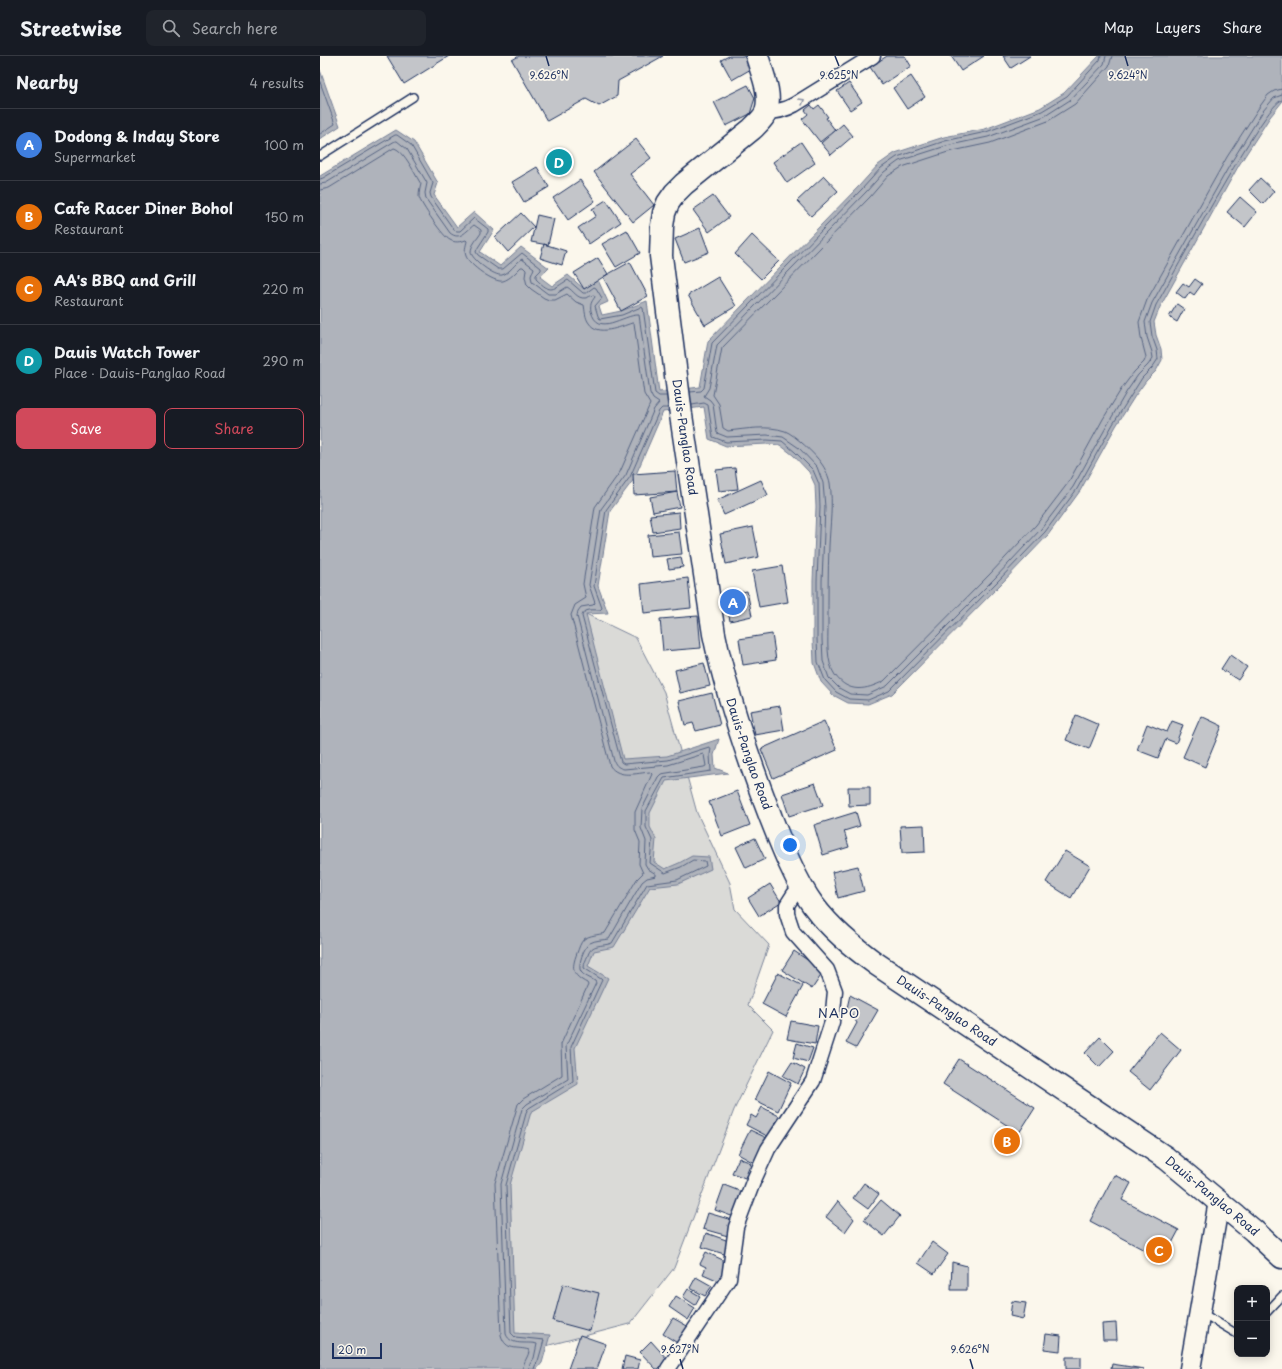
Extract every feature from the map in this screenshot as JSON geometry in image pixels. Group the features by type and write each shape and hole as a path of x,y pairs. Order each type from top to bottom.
{"main road":[{"path":"757,56 768,102 766,112"},
{"name":"Dauis-Panglao Road","path":"766,112 761,120 752,129 675,193 664,213 661,256 681,415 714,634 739,731 779,838 801,886 813,905 830,926 848,942 875,963 1166,1158 1219,1201 1282,1257"},
{"path":"1190,1369 1219,1201"}],"street":[{"path":"766,112 783,110 794,106 873,56"},
{"path":"668,1369 729,1278 736,1227 752,1182 768,1149 813,1081 832,1022 835,991 827,970 793,932 787,914 787,905 801,886"}],"lane":[{"path":"320,156 413,97"},
{"path":"1270,1309 1282,1296"},
{"path":"1200,1312 1234,1332"}],"shaded area":[{"path":"586,614 636,638 664,692 697,813 730,883 735,909 769,945 748,1005 773,1030 734,1110 674,1268 630,1324 534,1349 499,1326 489,1290"}],"water":[{"path":"1099,56 1282,56 1282,102 1270,117 1239,165 1160,307 1154,322 1156,335 1161,349 1162,360 1156,371 1146,381 1135,396 1116,426 1080,491 1048,535 892,694 868,704 848,703 833,695 821,682 814,663 813,581 816,507 815,485 809,472 793,455 780,445 767,444 726,446 709,439 704,407 663,412 634,479 610,511 598,586 608,613 586,614 623,759 667,756 719,739 714,755 715,768 728,773 666,781 650,813 650,827 656,839 654,862 665,869 692,856 709,857 711,869 678,884 650,887 614,947 594,951 588,966 608,978 575,1048 578,1084 531,1112 510,1185 515,1333 550,1335 542,1363 537,1369 320,1369 320,176 396,130 414,142 438,183 434,195 457,227 474,212 494,230 480,252 500,266 521,247 549,268 540,277 552,286 568,275 584,289 598,280 608,302 599,306 602,315 621,311 647,301 659,392 700,387 708,341 878,165 895,153 944,137 985,129 1040,108 1064,93"},
{"path":"320,70 340,126 320,139"}],"building":[{"path":"387,56 449,56 404,84"},
{"path":"519,56 663,56 618,81 617,96 599,106 586,99 547,121 512,60"},
{"path":"729,56 744,56 751,69 732,80 721,60"},
{"path":"887,56 905,56 911,66 882,85 870,67"},
{"path":"951,56 984,56 961,71"},
{"path":"1003,56 1030,56 1011,68"},
{"path":"911,76 925,97 907,109 893,88"},
{"path":"849,83 862,102 850,110 837,91"},
{"path":"748,85 755,98 750,114 726,126 714,102"},
{"path":"811,105 814,109 819,105 835,130 820,142 802,119 808,114 805,110"},
{"path":"843,124 853,136 831,155 821,143"},
{"path":"636,139 651,158 630,174 654,205 633,222 594,172"},
{"path":"801,142 815,163 787,183 773,162"},
{"path":"565,151 571,160 564,171 552,172 547,163 552,153"},
{"path":"537,167 549,187 524,202 512,182"},
{"path":"824,176 838,191 811,216 797,201"},
{"path":"1260,178 1274,191 1263,204 1249,190"},
{"path":"580,180 595,201 568,220 553,198"},
{"path":"713,196 729,217 709,232 693,210"},
{"path":"1240,197 1257,212 1245,227 1227,212"},
{"path":"606,200 621,222 589,244 578,228 596,216 592,209"},
{"path":"521,213 534,227 508,252 495,237"},
{"path":"537,215 554,219 548,245 531,242"},
{"path":"700,228 709,252 684,262 675,239"},
{"path":"627,230 640,253 616,267 602,244"},
{"path":"752,235 779,261 761,279 735,254"},
{"path":"544,244 566,251 562,265 540,258"},
{"path":"598,258 608,274 584,289 574,273"},
{"path":"630,262 648,296 621,311 603,277"},
{"path":"718,277 736,306 705,325 688,295"},
{"path":"1195,279 1202,284 1194,295 1190,292 1185,299 1176,292 1183,283 1189,287"},
{"path":"1177,304 1184,309 1177,322 1169,317"},
{"path":"735,468 738,489 719,491 716,470"},
{"path":"675,471 677,492 634,495 633,474"},
{"path":"761,480 768,495 724,515 717,500"},
{"path":"677,492 680,507 653,512 650,497"},
{"path":"679,512 680,528 653,532 650,515"},
{"path":"753,527 759,557 726,564 720,534"},
{"path":"679,532 682,554 650,557 648,535"},
{"path":"681,557 683,567 669,569 667,559"},
{"path":"782,566 788,602 759,607 752,571"},
{"path":"688,578 691,608 644,613 641,584"},
{"path":"747,591 752,616 730,621 725,595"},
{"path":"698,616 701,648 663,651 660,619"},
{"path":"772,634 776,660 743,665 739,639"},
{"path":"1230,655 1247,667 1238,680 1221,669"},
{"path":"704,663 710,686 680,693 675,670"},
{"path":"712,693 720,725 696,731 693,723 685,725 679,701"},
{"path":"780,706 784,730 755,735 750,711"},
{"path":"1076,715 1099,725 1089,749 1066,740"},
{"path":"1201,716 1222,726 1205,767 1183,757"},
{"path":"824,721 837,750 773,778 761,749"},
{"path":"1172,721 1183,725 1176,743 1166,739 1158,758 1137,750 1147,724 1167,732"},
{"path":"815,783 823,805 789,816 782,794"},
{"path":"848,787 870,787 870,805 849,806"},
{"path":"737,791 750,825 722,836 709,802"},
{"path":"856,812 860,826 844,831 849,847 823,855 814,825"},
{"path":"924,825 925,852 902,853 900,826"},
{"path":"755,838 765,859 746,868 736,847"},
{"path":"1065,851 1090,866 1071,898 1046,882"},
{"path":"858,866 864,891 838,898 832,872"},
{"path":"770,884 781,902 759,916 748,898"},
{"path":"794,951 824,971 812,989 782,970"},
{"path":"778,973 803,986 786,1017 762,1004"},
{"path":"850,995 878,1010 856,1048 846,1043 857,1023 847,1008"},
{"path":"791,1021 818,1026 815,1044 787,1039"},
{"path":"1160,1032 1181,1050 1150,1090 1128,1072"},
{"path":"1100,1037 1114,1051 1099,1067 1085,1053"},
{"path":"797,1043 813,1048 808,1062 793,1058"},
{"path":"959,1059 1035,1108 1019,1133 943,1084"},
{"path":"792,1062 805,1069 798,1084 783,1076"},
{"path":"769,1071 791,1083 778,1111 755,1100"},
{"path":"762,1107 779,1116 769,1137 746,1125 751,1115 756,1118"},
{"path":"750,1130 767,1138 754,1163 738,1154"},
{"path":"739,1158 751,1163 745,1178 732,1173"},
{"path":"1114,1175 1131,1183 1122,1200 1179,1230 1163,1260 1090,1221"},
{"path":"864,1183 879,1194 868,1209 853,1198"},
{"path":"724,1185 742,1192 734,1217 715,1210"},
{"path":"881,1200 900,1216 884,1236 864,1220"},
{"path":"838,1201 854,1219 845,1232 826,1217"},
{"path":"708,1213 732,1220 728,1236 703,1229"},
{"path":"706,1233 729,1241 724,1254 702,1247"},
{"path":"932,1242 948,1254 934,1274 918,1263"},
{"path":"706,1252 727,1262 719,1281 703,1274 706,1267 700,1264"},
{"path":"952,1262 967,1266 967,1290 951,1290"},
{"path":"696,1277 712,1286 705,1296 690,1288"},
{"path":"563,1284 599,1293 590,1331 553,1321"},
{"path":"688,1289 700,1296 695,1305 683,1297"},
{"path":"676,1296 695,1308 688,1320 669,1307"},
{"path":"1012,1301 1026,1303 1023,1319 1010,1316"},
{"path":"673,1318 689,1327 679,1344 663,1334"},
{"path":"1116,1323 1117,1340 1103,1340 1102,1324"},
{"path":"1046,1334 1061,1336 1060,1351 1044,1349"},
{"path":"580,1335 606,1344 597,1369 568,1369"},
{"path":"651,1341 668,1360 658,1369 656,1369 640,1352"},
{"path":"625,1356 640,1360 638,1369 622,1369"},
{"path":"1066,1357 1081,1357 1081,1369 1066,1369"},
{"path":"1112,1364 1144,1369 1111,1369"}],"place":[{"name":"Dauis Watch Tower","path":"559,162"},
{"name":"Dodong & Inday Store","path":"733,602"},
{"name":"Cafe Racer Diner Bohol","path":"1007,1141"},
{"name":"AA's BBQ and Grill","path":"1159,1250"}],"district":[{"name":"NAPO","path":"839,1013"}]}
